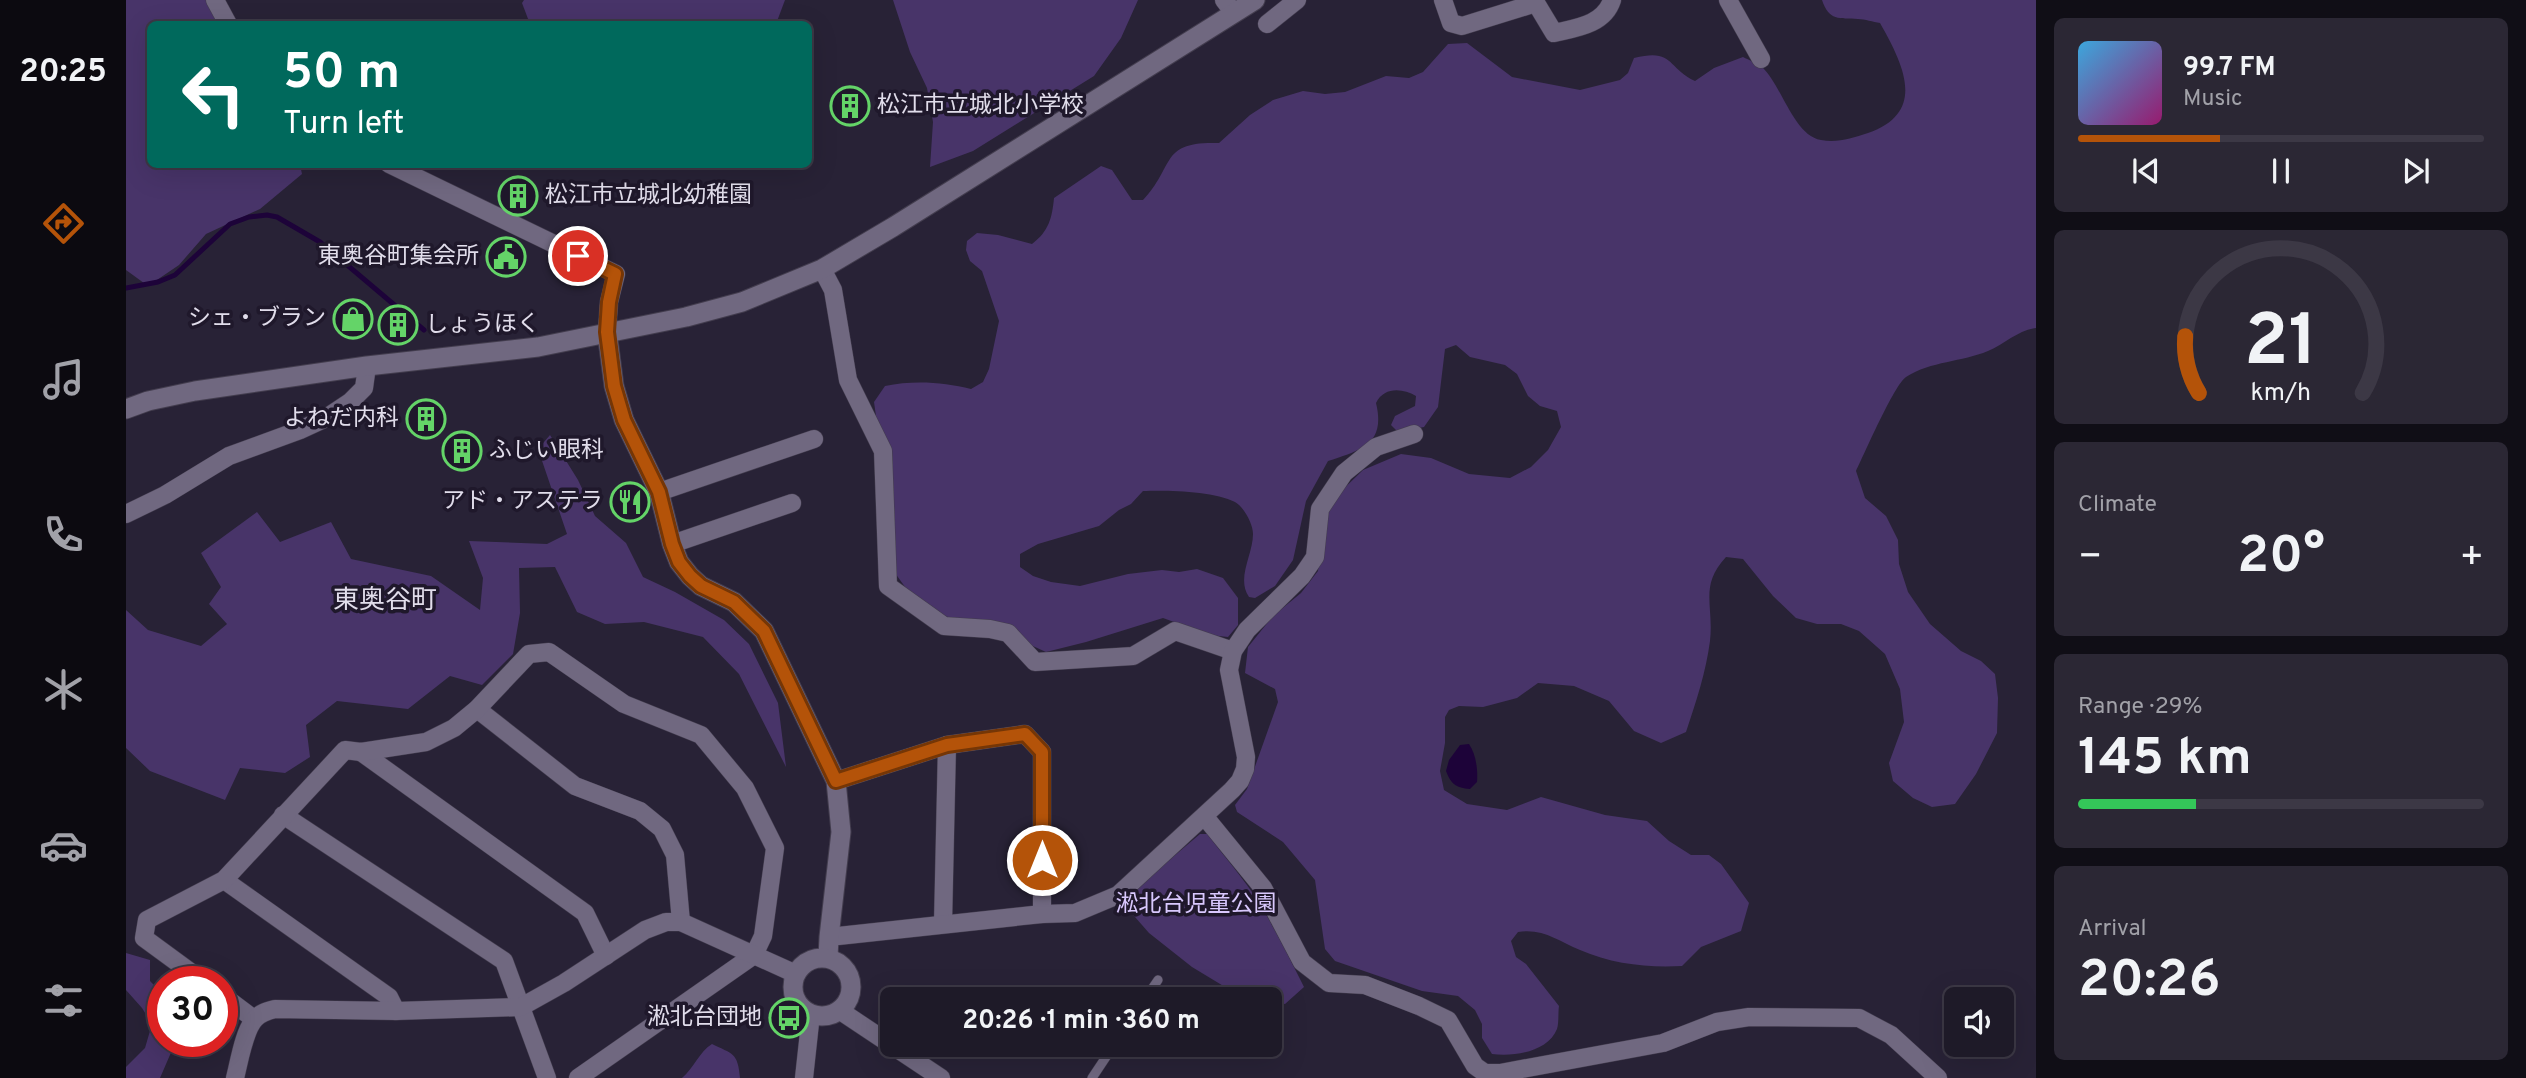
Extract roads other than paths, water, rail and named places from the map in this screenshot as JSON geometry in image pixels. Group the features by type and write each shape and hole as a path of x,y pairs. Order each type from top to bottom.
{"street":[{"path":"215,0 226,21"},
{"path":"126,409 148,401 195,391 367,366 538,347 686,317 742,302 821,269 958,188 1229,6 1255,0"},
{"path":"1267,24 1297,0"},
{"path":"1443,0 1451,23 1462,26 1536,3 1554,33 1588,25 1602,15 1612,0"},
{"path":"1728,0 1761,59"},
{"path":"397,168 615,274 609,302 607,332 614,386 624,420 659,492 679,562 701,586 734,602 764,631 836,781 842,831 828,937 828,958"},
{"path":"821,269 833,290 848,380 883,451 888,586 944,626 1008,633 1035,662 1133,656 1175,631 1233,651"},
{"path":"126,514 229,456 300,430 347,405 365,388 367,366"},
{"path":"828,937 1042,914 1075,913 1118,895 1205,817 1240,781 1246,757 1229,670 1233,651 1247,631 1302,576 1315,557 1320,509 1344,473 1376,447 1414,434"},
{"path":"659,492 814,439"},
{"path":"672,544 792,503"},
{"path":"182,966 144,938 147,920 224,880 345,750 361,752 426,742 454,728 477,709 529,654 549,652 624,704 701,735 745,788 775,848 763,936 754,955 578,1078"},
{"path":"477,709 575,786 640,811 662,829 675,855 681,922"},
{"path":"836,781 947,745 1025,734 1042,752 1042,914"},
{"path":"943,924 947,745"},
{"path":"361,752 585,913 606,956"},
{"path":"283,815 505,961 547,1078"},
{"path":"1205,817 1263,888 1301,962 1329,983 1365,985 1448,1020 1467,1055 1475,1066 1485,1073 1500,1073 1663,1043 1717,1023 1749,1017 1859,1018 1891,1035 1938,1078"},
{"path":"224,880 389,996 396,1011"},
{"path":"234,1078 249,1027 262,1013 275,1009 396,1011 522,1007 645,930 666,922 681,922 796,974"},
{"path":"828,958 845,968 849,976 850,995 839,1010 830,1015 811,1014 797,1002 793,993 796,974 809,960 828,958"},
{"path":"238,1008 254,1019"},
{"path":"839,1010 942,1078"},
{"path":"804,1078 811,1014"}],"lane":[{"path":"1153,987 1158,980"},
{"path":"1092,1078 1106,1057"}],"waterway":[{"path":"126,288 158,282 175,275 230,224 249,217 267,215 277,217 320,242 424,330"}],"place":[{"name":"松江市立城北小学校","path":"850,106"},
{"name":"松江市立城北幼稚園","path":"518,196"},
{"name":"東奥谷町集会所","path":"506,257"},
{"name":"シェ・ブラン","path":"353,319"},
{"name":"しょうほく","path":"398,325"},
{"name":"よねだ内科","path":"426,419"},
{"name":"ふじい眼科","path":"462,451"},
{"name":"アド・アステラ","path":"630,502"},
{"name":"淞北台団地","path":"789,1018"}],"district":[{"name":"東奥谷町","path":"385,601"}],"park label":[{"name":"淞北台児童公園","path":"1196,905"}]}
